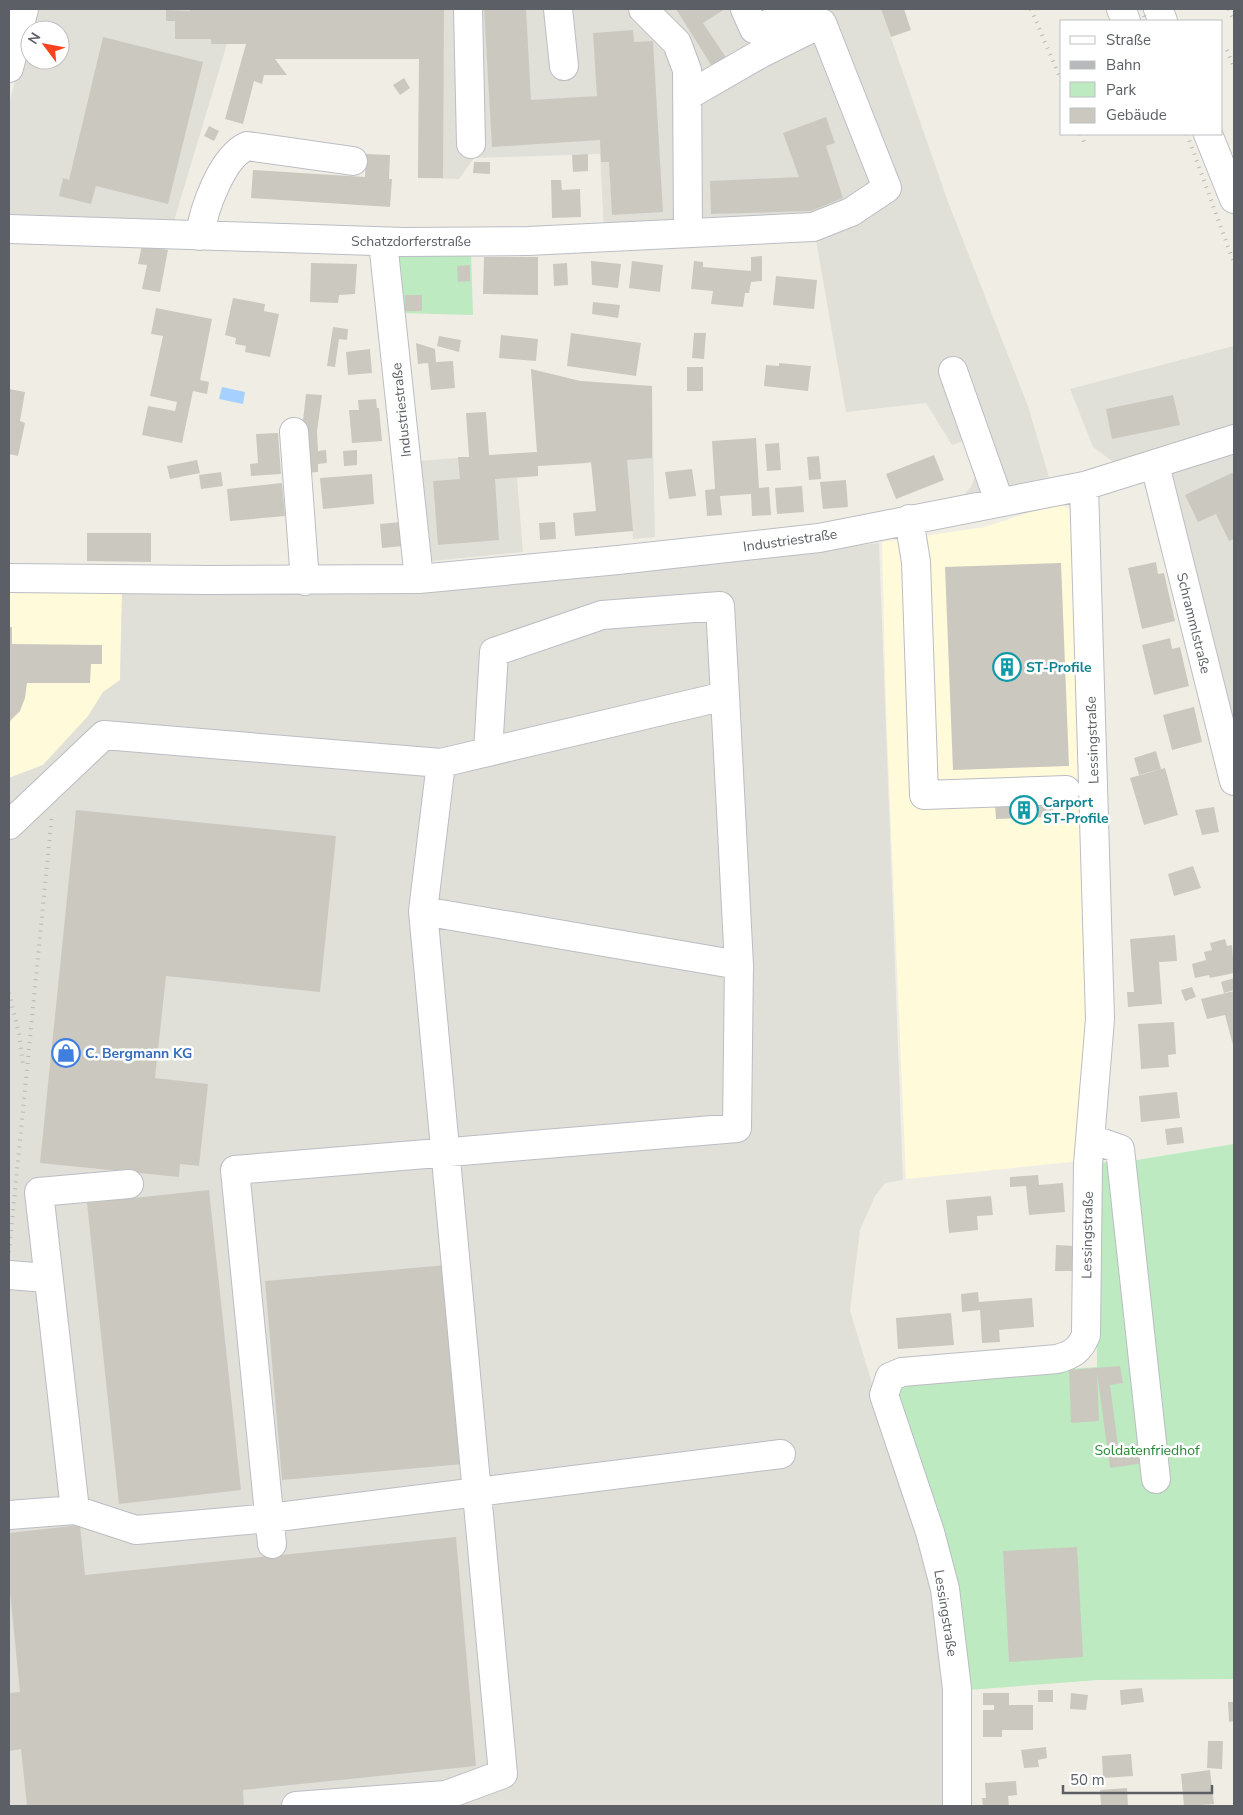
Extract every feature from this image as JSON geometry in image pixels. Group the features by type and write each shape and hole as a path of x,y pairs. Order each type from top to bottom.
{"street":[{"path":"9,68 24,9"},
{"path":"468,9 471,144"},
{"path":"558,9 564,66"},
{"path":"643,9 677,43 687,70 688,232"},
{"path":"745,9 754,28 806,9"},
{"name":"Schatzdorferstraße","path":"9,229 383,242 528,241 813,227 851,212 887,188 822,23 760,54 687,96"},
{"path":"1208,135 1234,199"},
{"path":"200,236 202,216 238,150 248,146 353,161"},
{"name":"Industriestraße","path":"383,242 419,579"},
{"path":"953,371 999,501"},
{"path":"294,432 305,581"},
{"name":"Industriestraße","path":"9,578 305,581 419,579 819,538 999,501 1084,486 1155,465 1234,438"},
{"name":"Schrammlstraße","path":"1155,465 1233,774"},
{"name":"Lessingstraße","path":"957,1806 957,1689 945,1589 930,1532 884,1395 886,1384 890,1377 902,1372 1057,1359 1076,1352 1086,1336 1090,1139 1100,1019 1084,486"},
{"path":"909,519 916,562 924,794 1066,790"},
{"path":"272,1544 235,1170 444,1151 737,1128 738,966 720,606 602,615 494,652 488,752"},
{"path":"9,825 104,734 441,763 725,696"},
{"path":"296,1806 446,1795 503,1774 444,1151 424,912 441,763"},
{"path":"424,912 738,966"},
{"path":"1090,1139 1120,1149 1156,1479"},
{"path":"75,1510 47,1278 39,1192 129,1184"},
{"path":"9,1275 47,1278"},
{"path":"9,1515 75,1510 136,1530 270,1518 781,1454"}],"shaded area":[{"path":"33,9 881,9 948,202 1028,406 1049,477 962,497 971,487 976,473 963,441 952,445 926,403 846,412 816,240 604,231 600,154 474,158 459,179 418,178 419,59 255,58 255,44 227,44 174,221 9,216 9,105 20,61 20,70 70,70 70,20 30,20"},
{"path":"1234,346 1234,726 1167,452 1116,464 1093,447 1070,389"},
{"path":"531,369 580,381 652,386 655,537 633,539 630,495 591,463 538,466 538,476 517,478 523,552 433,561 426,555 417,461 537,452"},
{"path":"1056,504 1068,508 1074,517 1091,1003 1080,1161 906,1179 886,710 882,542 985,527"},
{"path":"879,543 903,1180 885,1183 875,1196 860,1230 850,1310 941,1615 950,1806 9,1806 9,778 43,765 88,716 103,692 120,680 122,593 373,593 508,584"},
{"path":"9,591 122,593 120,680 103,692 89,716 43,765 9,778"}],"green space":[{"path":"471,252 473,315 402,313 398,257"},
{"name":"Soldatenfriedhof","path":"1234,1144 1234,1679 1098,1680 968,1690 897,1385 904,1380 1097,1367 1096,1163 1131,1161"}],"water":[{"path":"222,387 245,392 243,404 219,399"}],"building":[{"path":"190,9 444,9 443,178 418,178 419,59 275,59 287,75 264,75 262,84 254,81 243,124 225,119 246,44 211,44 211,39 175,39 175,21 166,21 166,10 190,11"},
{"path":"484,9 526,9 531,100 597,96 593,33 633,30 634,42 653,41 663,212 612,215 609,162 601,162 600,140 492,147"},
{"path":"676,9 725,9 703,23 729,62 715,71"},
{"path":"881,9 904,9 911,30 891,37"},
{"path":"103,37 203,62 168,204 96,186 91,204 59,196 63,178 69,180"},
{"path":"404,78 410,88 400,95 393,85"},
{"path":"826,117 835,143 826,146 843,198 811,211 711,214 710,181 799,177 783,133"},
{"path":"209,126 219,131 214,141 204,136"},
{"path":"366,154 390,155 389,179 392,179 390,207 251,198 253,170 365,177"},
{"path":"588,154 588,171 573,172 572,155"},
{"path":"474,162 490,162 490,174 473,173"},
{"path":"551,180 561,180 562,190 580,189 581,217 552,218"},
{"path":"142,245 168,250 160,292 142,289 147,265 138,264"},
{"path":"762,256 762,281 751,282 749,293 745,293 743,307 711,304 713,291 691,289 694,261 703,262 703,267 751,271 751,257"},
{"path":"484,257 538,257 538,295 483,294"},
{"path":"591,261 621,264 618,288 592,285"},
{"path":"632,261 663,265 660,292 629,288"},
{"path":"311,263 357,264 355,294 339,295 338,303 310,302"},
{"path":"567,263 568,285 554,286 553,264"},
{"path":"470,265 470,281 458,282 457,266"},
{"path":"776,276 817,280 814,309 773,305"},
{"path":"405,295 422,295 422,311 405,311"},
{"path":"233,298 265,304 264,311 279,314 270,357 245,352 246,346 235,344 236,338 225,335"},
{"path":"593,302 620,305 618,318 592,314"},
{"path":"156,308 212,319 200,380 209,382 207,394 193,391 182,443 142,435 148,406 175,411 177,402 150,396 163,336 151,334"},
{"path":"333,327 348,329 347,340 339,339 335,367 327,366"},
{"path":"571,333 641,343 636,376 567,366"},
{"path":"694,333 706,333 704,359 692,358"},
{"path":"501,335 538,339 536,361 499,358"},
{"path":"439,336 461,340 459,352 437,346"},
{"path":"416,343 435,349 436,362 453,361 455,388 431,390 428,363 418,364"},
{"path":"370,349 372,373 348,375 346,352"},
{"path":"779,363 811,366 808,391 764,386 766,365 779,366"},
{"path":"687,367 703,367 703,391 687,391"},
{"path":"531,369 580,381 652,386 652,458 627,460 633,531 575,536 573,513 596,511 591,462 538,466 538,476 495,479 499,540 438,545 433,481 460,479 458,457 469,457 466,413 486,412 489,455 537,452"},
{"path":"9,389 25,392 20,421 25,423 18,456 9,454"},
{"path":"306,394 322,395 317,431 318,451 326,450 327,463 318,464 318,472 305,473 302,429"},
{"path":"1173,395 1180,425 1112,439 1106,409"},
{"path":"376,399 377,408 379,408 382,441 352,443 349,410 359,410 358,400"},
{"path":"278,433 281,474 251,476 250,464 258,463 256,434"},
{"path":"756,438 759,488 769,487 771,515 752,516 751,494 720,496 722,515 707,516 705,490 715,489 712,441"},
{"path":"779,443 781,470 767,471 765,444"},
{"path":"357,450 357,465 344,466 343,451"},
{"path":"934,455 944,480 896,499 886,474"},
{"path":"819,456 821,479 809,480 807,457"},
{"path":"197,460 200,473 170,479 167,466"},
{"path":"692,469 696,496 669,499 665,472"},
{"path":"221,472 223,486 201,489 199,475"},
{"path":"1234,472 1234,539 1229,541 1216,514 1198,522 1185,495"},
{"path":"372,474 374,504 323,509 320,478"},
{"path":"846,480 848,507 823,509 820,482"},
{"path":"282,483 285,516 230,521 227,489"},
{"path":"802,486 804,512 777,514 775,488"},
{"path":"401,522 403,546 382,548 380,524"},
{"path":"555,522 556,539 540,540 539,523"},
{"path":"87,533 151,533 151,562 87,561"},
{"path":"1156,562 1158,574 1164,573 1175,621 1142,629 1128,568"},
{"name":"ST-Profile","path":"1061,563 1069,766 953,770 945,567"},
{"path":"9,627 12,627 12,644 102,645 102,664 91,664 90,683 27,683 25,698 20,711 9,722"},
{"path":"1170,638 1172,649 1180,647 1189,686 1154,695 1142,645"},
{"path":"1194,707 1202,742 1172,750 1163,715"},
{"path":"1156,751 1161,769 1139,775 1134,758"},
{"path":"1165,768 1178,815 1144,825 1130,778"},
{"name":"Carport ST-Profile","path":"1053,802 1053,817 996,819 995,804"},
{"path":"1214,807 1219,832 1202,835 1195,810"},
{"path":"76,810 336,836 320,992 166,976 155,1078 208,1084 199,1166 180,1164 179,1177 40,1163"},
{"path":"1193,866 1201,888 1174,896 1168,874"},
{"path":"1175,935 1177,961 1159,962 1162,1004 1128,1007 1127,992 1134,992 1130,939"},
{"path":"1225,939 1227,946 1232,945 1234,973 1210,978 1209,975 1195,978 1192,964 1206,960 1204,952 1212,950 1210,943"},
{"path":"1234,978 1234,990 1224,993 1221,982"},
{"path":"1192,987 1196,997 1185,1001 1181,990"},
{"path":"1234,991 1234,1049 1225,1015 1207,1019 1201,999"},
{"path":"1174,1022 1176,1054 1168,1055 1169,1067 1141,1069 1138,1024"},
{"path":"1177,1092 1180,1118 1141,1122 1139,1096"},
{"path":"1182,1127 1184,1143 1167,1145 1165,1129"},
{"path":"1038,1175 1039,1185 1063,1183 1065,1212 1029,1215 1026,1186 1010,1187 1010,1177"},
{"path":"209,1190 241,1490 119,1504 87,1203"},
{"path":"991,1196 993,1215 977,1216 978,1230 949,1233 946,1200"},
{"path":"1056,1245 1075,1246 1074,1271 1055,1271"},
{"path":"447,1265 464,1464 282,1480 265,1281"},
{"path":"978,1292 979,1302 1032,1298 1034,1327 999,1330 1000,1342 982,1343 980,1310 962,1312 961,1294"},
{"path":"951,1313 954,1345 898,1349 896,1318"},
{"path":"1120,1366 1123,1383 1110,1385 1118,1446 1141,1443 1144,1463 1110,1468 1097,1372 1099,1421 1071,1423 1069,1370"},
{"path":"80,1525 85,1575 456,1537 476,1766 243,1790 244,1806 27,1806 21,1749 9,1751 9,1693 20,1692 9,1582 9,1533"},
{"path":"1077,1547 1083,1657 1009,1662 1003,1551"},
{"path":"1142,1688 1144,1702 1121,1705 1120,1690"},
{"path":"1038,1690 1053,1690 1053,1702 1038,1702"},
{"path":"983,1693 1009,1693 1009,1705 1033,1705 1033,1730 1002,1730 1002,1737 983,1737 983,1710 994,1710 994,1705 983,1705"},
{"path":"1071,1693 1088,1695 1086,1710 1070,1709"},
{"path":"1228,1702 1234,1702 1234,1721 1229,1722"},
{"path":"1208,1741 1223,1741 1222,1769 1207,1768"},
{"path":"1046,1747 1047,1758 1038,1760 1039,1767 1024,1768 1021,1750"},
{"path":"1131,1754 1133,1776 1103,1778 1102,1756"},
{"path":"1210,1770 1214,1804 1184,1806 1181,1774"},
{"path":"1016,1781 1017,1795 1008,1796 1009,1806 983,1806 982,1798 986,1798 985,1783"},
{"path":"1127,1788 1128,1806 1101,1806 1100,1790"}],"railway":[{"path":"1031,9 1060,77"},
{"path":"1142,9 1146,20"},
{"path":"1229,9 1234,21"},
{"path":"1227,50 1234,68"},
{"path":"1081,135 1086,147"},
{"path":"1187,135 1234,263"},
{"path":"9,1252 52,814"},
{"path":"9,993 19,1034 23,1065"}],"place":[{"name":"ST-Profile","path":"1007,667"},
{"name":"Carport ST-Profile","path":"1024,810"},
{"name":"C. Bergmann KG","path":"66,1053"}]}
